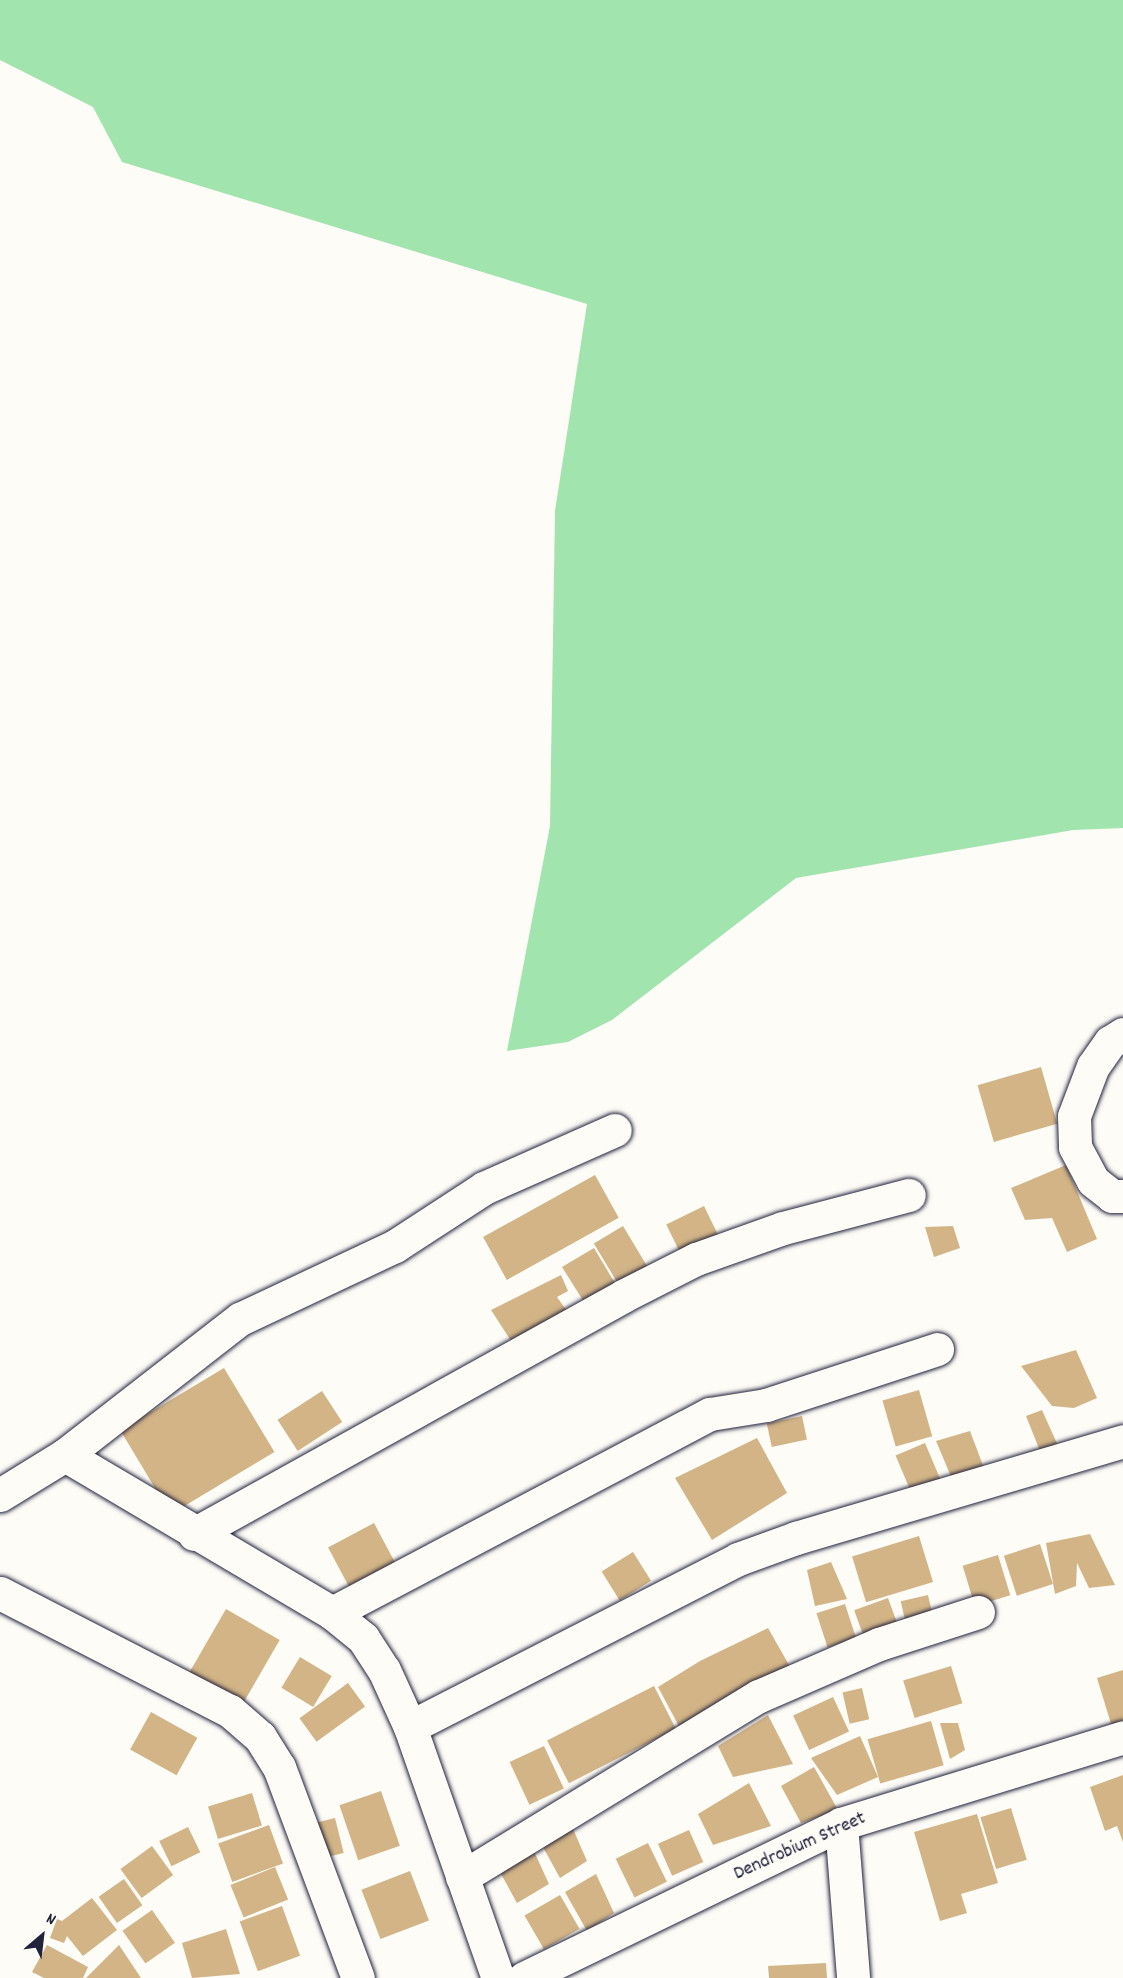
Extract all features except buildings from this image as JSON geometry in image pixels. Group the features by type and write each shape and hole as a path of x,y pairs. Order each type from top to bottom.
{"street":[{"path":"1123,1034 1110,1042 1093,1066 1074,1116 1075,1147 1093,1181 1112,1196 1123,1196"},
{"path":"0,1495 65,1455 240,1318 395,1246 484,1188 615,1130"},
{"path":"194,1534 622,1296 696,1259 783,1228 909,1195"},
{"path":"332,1613 710,1413 766,1405 937,1349"},
{"path":"410,1727 738,1559 796,1538 1123,1441"},
{"path":"65,1455 194,1534 332,1613 363,1638 384,1670 410,1727 498,1978"},
{"path":"0,1593 230,1711 260,1737 279,1767 358,1978"},
{"path":"462,1877 759,1696 879,1644 978,1612"},
{"name":"Dendrobium Street","path":"524,1978 841,1824 1123,1737"},
{"path":"841,1824 854,1978"}],"green space":[{"path":"0,0 1123,0 1123,828 1073,830 796,878 612,1020 568,1042 507,1051 550,826 555,511 587,304 122,162 93,107 0,60"}]}
